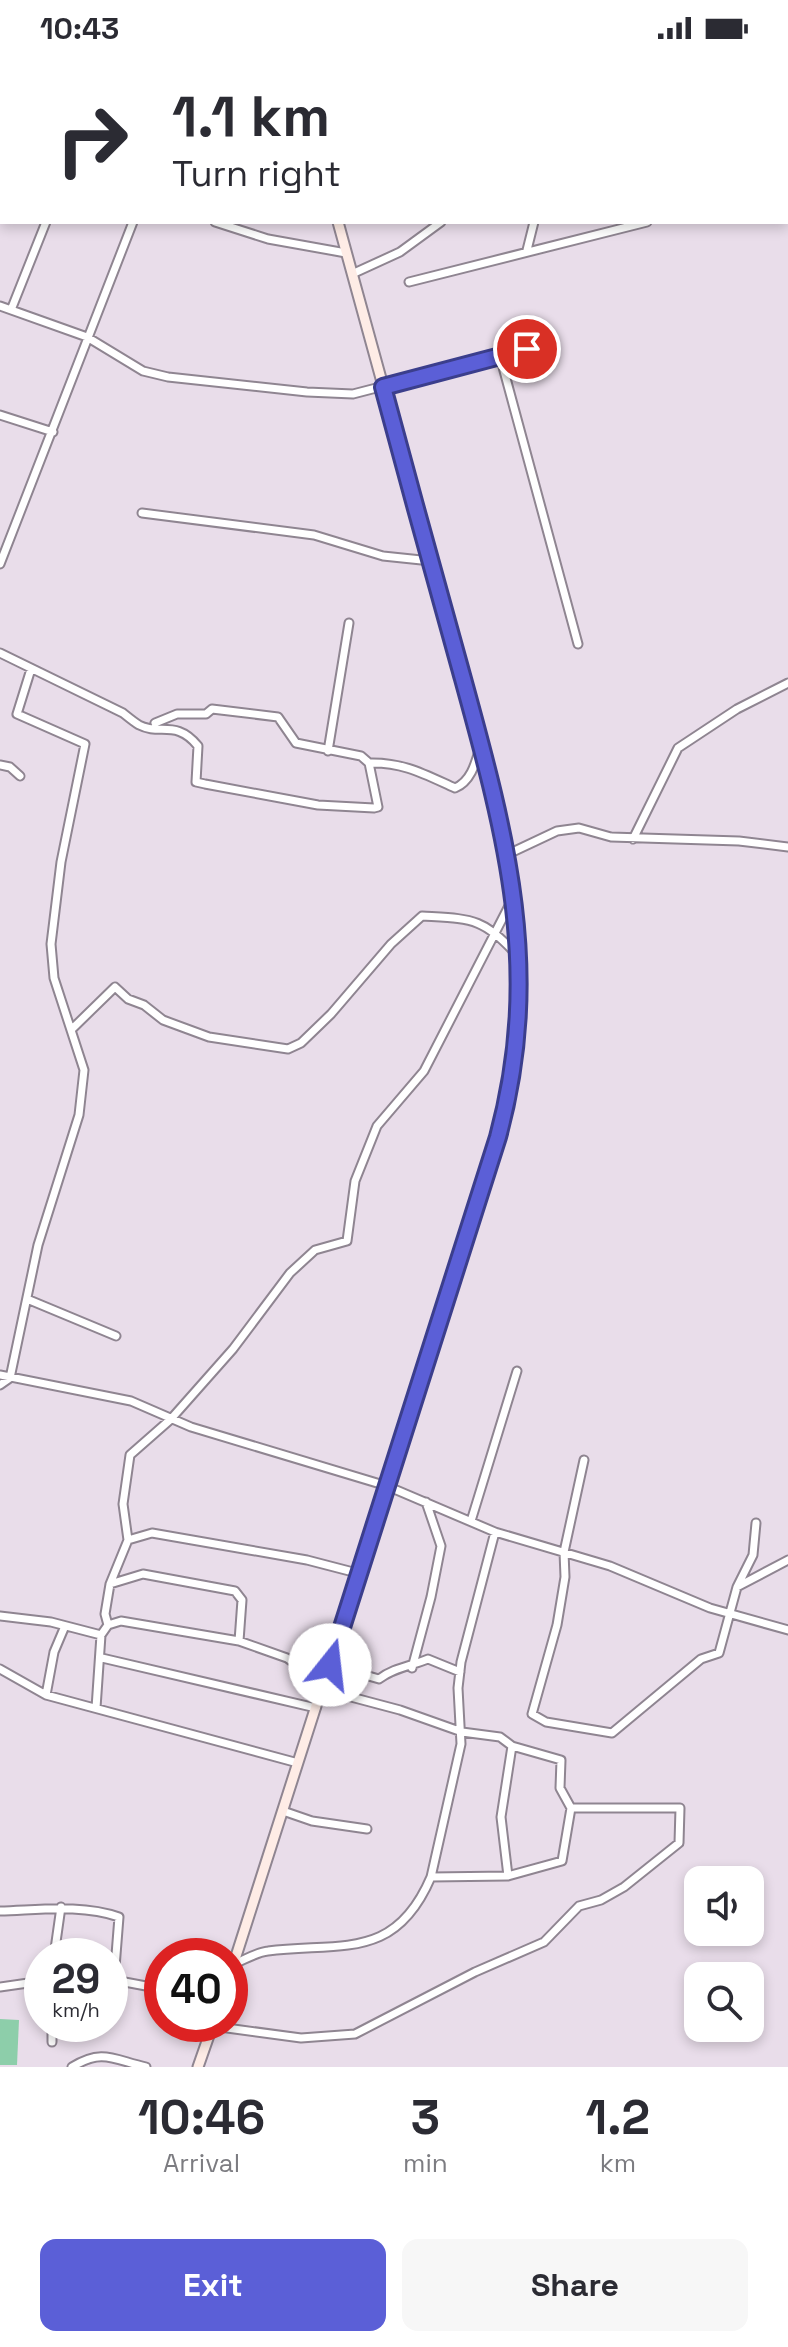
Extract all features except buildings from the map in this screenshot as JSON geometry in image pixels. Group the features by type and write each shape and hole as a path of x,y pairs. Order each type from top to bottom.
{"street":[{"path":"11,310 45,224"},
{"path":"0,564 132,224"},
{"path":"221,224 268,239 346,253"},
{"path":"242,1938 509,1097 520,1017 520,959 514,896 481,744 339,224"},
{"path":"352,274 400,252 438,224"},
{"path":"527,250 534,224"},
{"path":"409,282 638,224"},
{"path":"0,306 87,337 143,371 168,377 307,392 353,394 527,349"},
{"path":"500,356 578,644"},
{"path":"0,415 53,432"},
{"path":"142,513 314,535 383,556 431,561"},
{"path":"328,751 349,623"},
{"path":"0,653 123,713 141,727 166,727 188,735 198,746 196,782 318,805 378,807 369,763 361,756 296,743 278,717 258,712 212,709 206,714 177,714 141,727"},
{"path":"0,1385 10,1378 51,1201 79,1115 84,1070 73,1028 54,978 51,944 61,862 85,744 17,714 31,669"},
{"path":"633,839 678,748 737,709 788,683"},
{"path":"369,763 392,762 415,768 455,788 461,787 472,772 481,744"},
{"path":"0,765 10,767 20,776"},
{"path":"506,855 557,831 579,828 633,839 739,841 788,847"},
{"path":"108,1625 105,1614 110,1584 128,1540 123,1504 130,1455 171,1419 233,1349 290,1273 315,1250 347,1241 355,1181 377,1126 424,1071 456,1007 465,997 514,896"},
{"path":"73,1028 115,987 128,999 144,1005 163,1020 209,1037 288,1049 301,1043 331,1014 391,944 422,916 468,918 495,931 520,959"},
{"path":"27,1299 116,1336"},
{"path":"471,1521 517,1371"},
{"path":"0,1375 131,1401 171,1419 387,1486 495,1532 564,1552 730,1613 788,1630"},
{"path":"584,1460 564,1552 565,1577 557,1625 532,1714 546,1722 612,1733 701,1659 719,1653 737,1587 753,1555 756,1523"},
{"path":"412,1668 441,1546 426,1502"},
{"path":"248,1958 265,1951 362,1945 393,1927 419,1905 431,1877 462,1732 460,1672 495,1532"},
{"path":"128,1540 152,1533 180,1537 357,1573"},
{"path":"737,1587 788,1560"},
{"path":"110,1584 143,1574 235,1591 242,1600 239,1641"},
{"path":"0,1616 101,1635"},
{"path":"96,1708 102,1658 101,1635 108,1625 133,1622 239,1641 287,1658 324,1681 336,1693 400,1710 462,1732 500,1737 512,1746 561,1760 560,1788 571,1808 562,1861 508,1876 431,1877"},
{"path":"46,1695 54,1652 65,1626"},
{"path":"102,1658 316,1708"},
{"path":"330,1665 379,1679 391,1670 412,1668 428,1659 460,1672"},
{"path":"0,1669 46,1695 298,1763"},
{"path":"508,1876 501,1817 512,1746"},
{"path":"248,2030 301,2038 355,2034 475,1972 544,1942 579,1906 601,1900 624,1887 679,1843 680,1808 571,1808"},
{"path":"283,1811 312,1821 367,1829"},
{"path":"57,1938 61,1907"},
{"path":"0,1911 61,1907 81,1912 101,1911 119,1917 114,1980 144,1986"},
{"path":"0,1987 24,1984"},
{"path":"198,2067 206,2042"},
{"path":"72,2067 88,2057 107,2055 146,2067"}],"green space":[{"path":"0,2019 19,2020 17,2065 0,2065"}],"route":[{"path":"330,1665 498,1137 509,1097 520,1017 520,939 495,797 383,387 527,349"}]}
